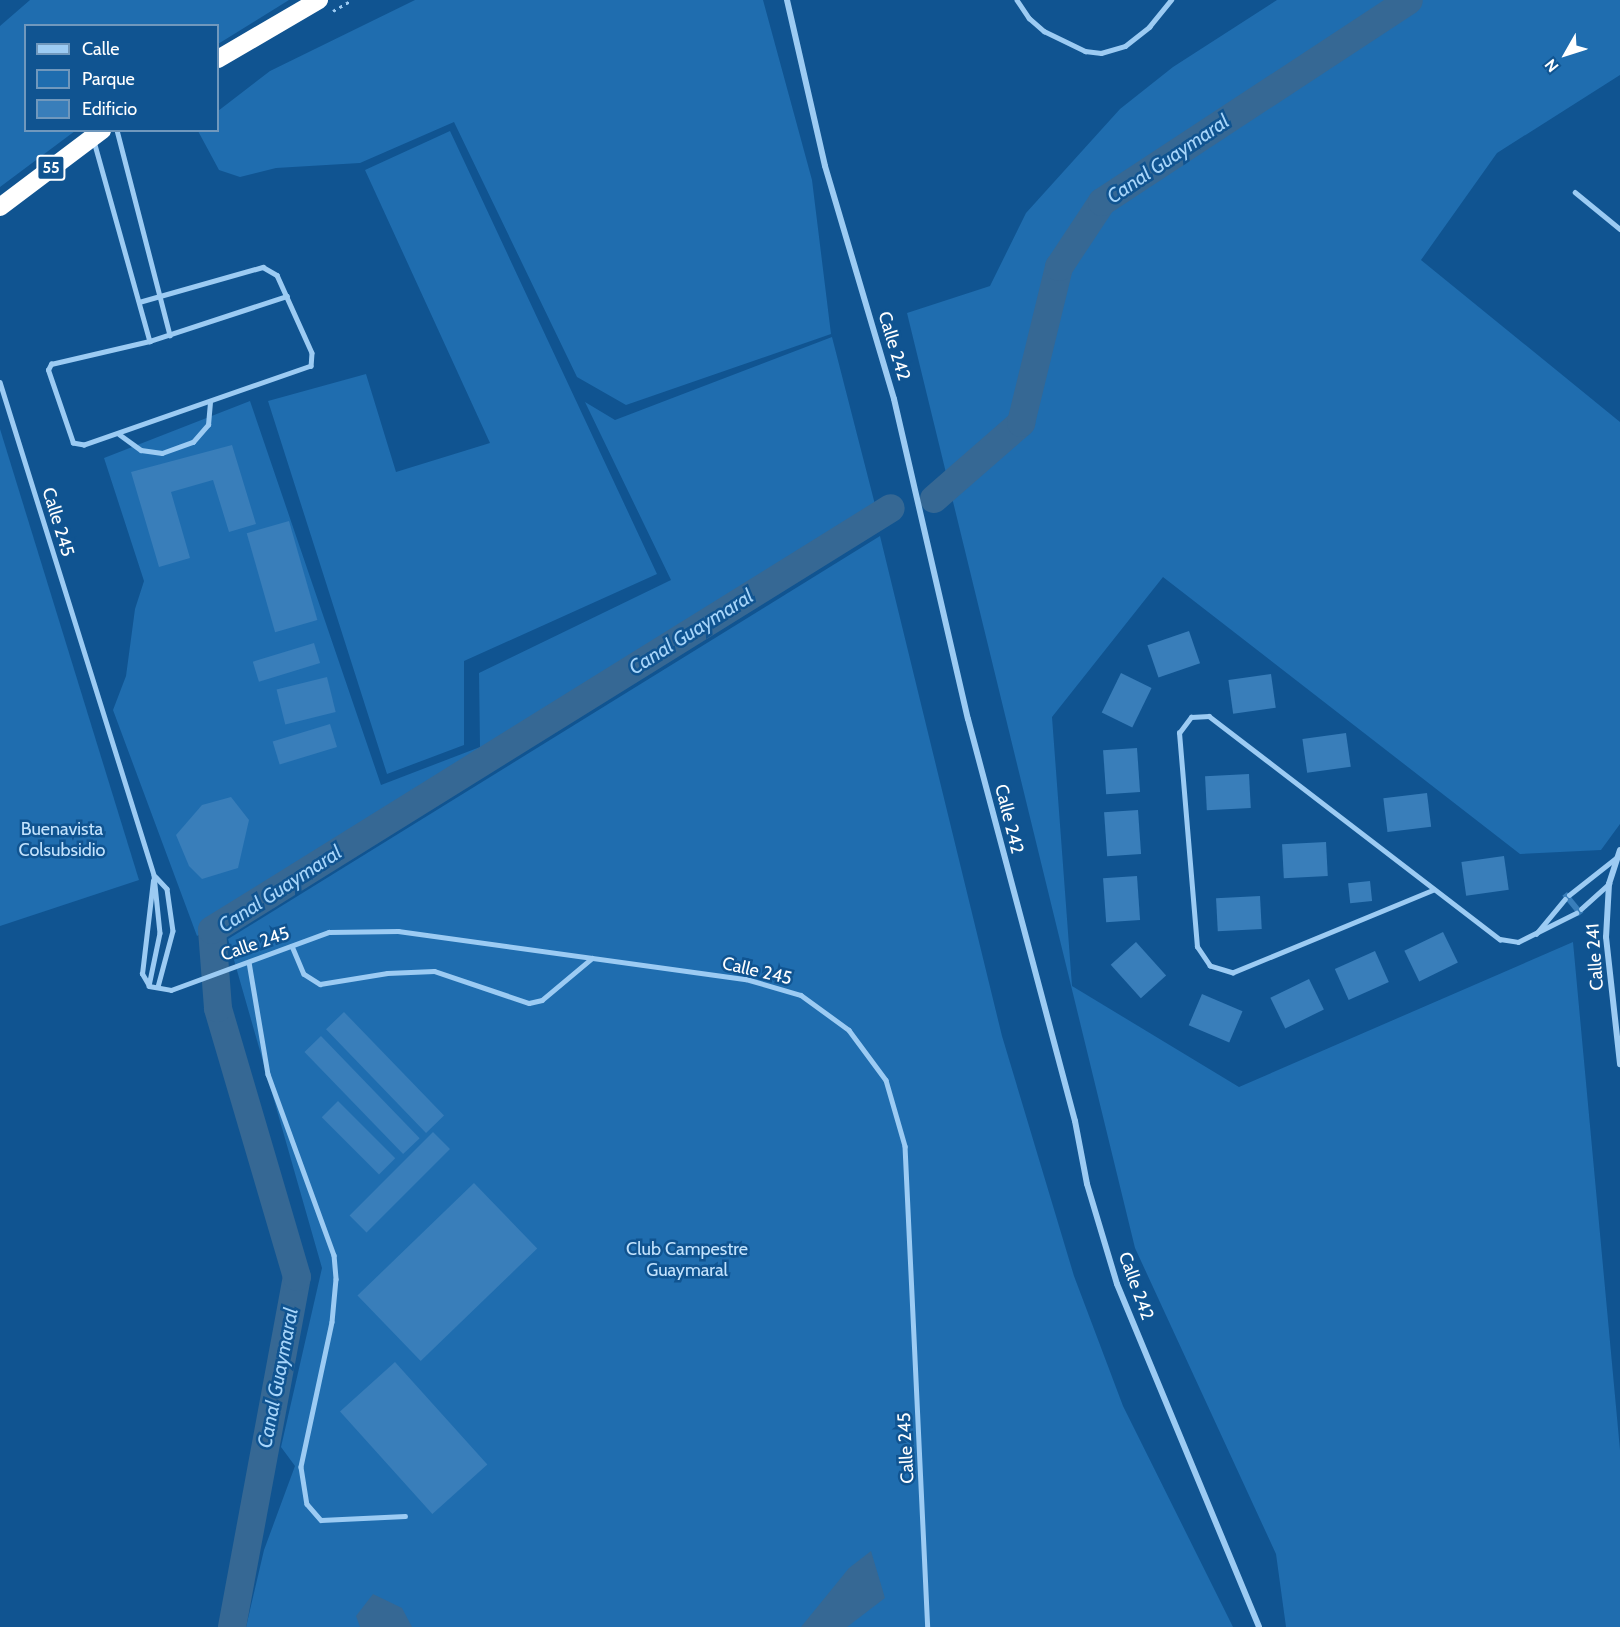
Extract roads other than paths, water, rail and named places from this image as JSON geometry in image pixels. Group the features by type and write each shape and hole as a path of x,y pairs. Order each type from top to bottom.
{"highway":[{"path":"219,58 319,0"},
{"name":"55","path":"0,207 98,134"}],"street":[{"name":"Calle 242","path":"787,0 846,243 894,399 968,719 1075,1121 1087,1184 1117,1284 1259,1627"},
{"name":"Calle 241","path":"1620,850 1609,884 1606,937 1618,1022 1620,1064"}],"lane":[{"path":"1017,0 1029,18 1044,31 1084,51 1101,53 1125,46 1149,27 1171,0"},
{"path":"118,132 170,335"},
{"path":"98,134 150,340"},
{"path":"1575,192 1620,230"},
{"path":"139,302 263,267 277,275 287,296 312,353 311,366 84,446 73,443 48,370 59,360 170,335 287,296"},
{"name":"Calle 245","path":"0,382 154,875 160,933 149,986"},
{"path":"118,434 141,450 162,453 193,442 208,425 210,403"},
{"path":"1434,890 1233,973 1210,966 1197,947 1179,733 1191,717 1209,716 1500,939 1518,942 1534,936 1579,911 1609,884"},
{"path":"1534,936 1567,897 1616,858"},
{"name":"Calle 245","path":"149,986 142,974 154,875"},
{"name":"Calle 245","path":"154,875 167,889 173,932 158,987"},
{"name":"Calle 245","path":"149,986 171,990 225,967 249,962 329,932 398,930 746,979 801,995 849,1030 886,1080 905,1146 928,1627"},
{"path":"292,946 304,974 320,984 387,973 434,971 529,1003 542,1000 591,958"},
{"path":"249,962 268,1074 334,1255 336,1279 332,1322 301,1467 307,1504 321,1520 405,1516"},
{"path":"1613,997 1620,993"}],"waterway":[{"name":"Canal Guaymaral","path":"934,499 1021,423 1059,267 1102,202 1409,0"},
{"name":"Canal Guaymaral","path":"232,1627 297,1277 218,1008 212,930 891,508"}],"park label":[{"name":"Buenavista Colsubsidio","path":"62,840"},
{"name":"Club Campestre Guaymaral","path":"687,1260"}]}
